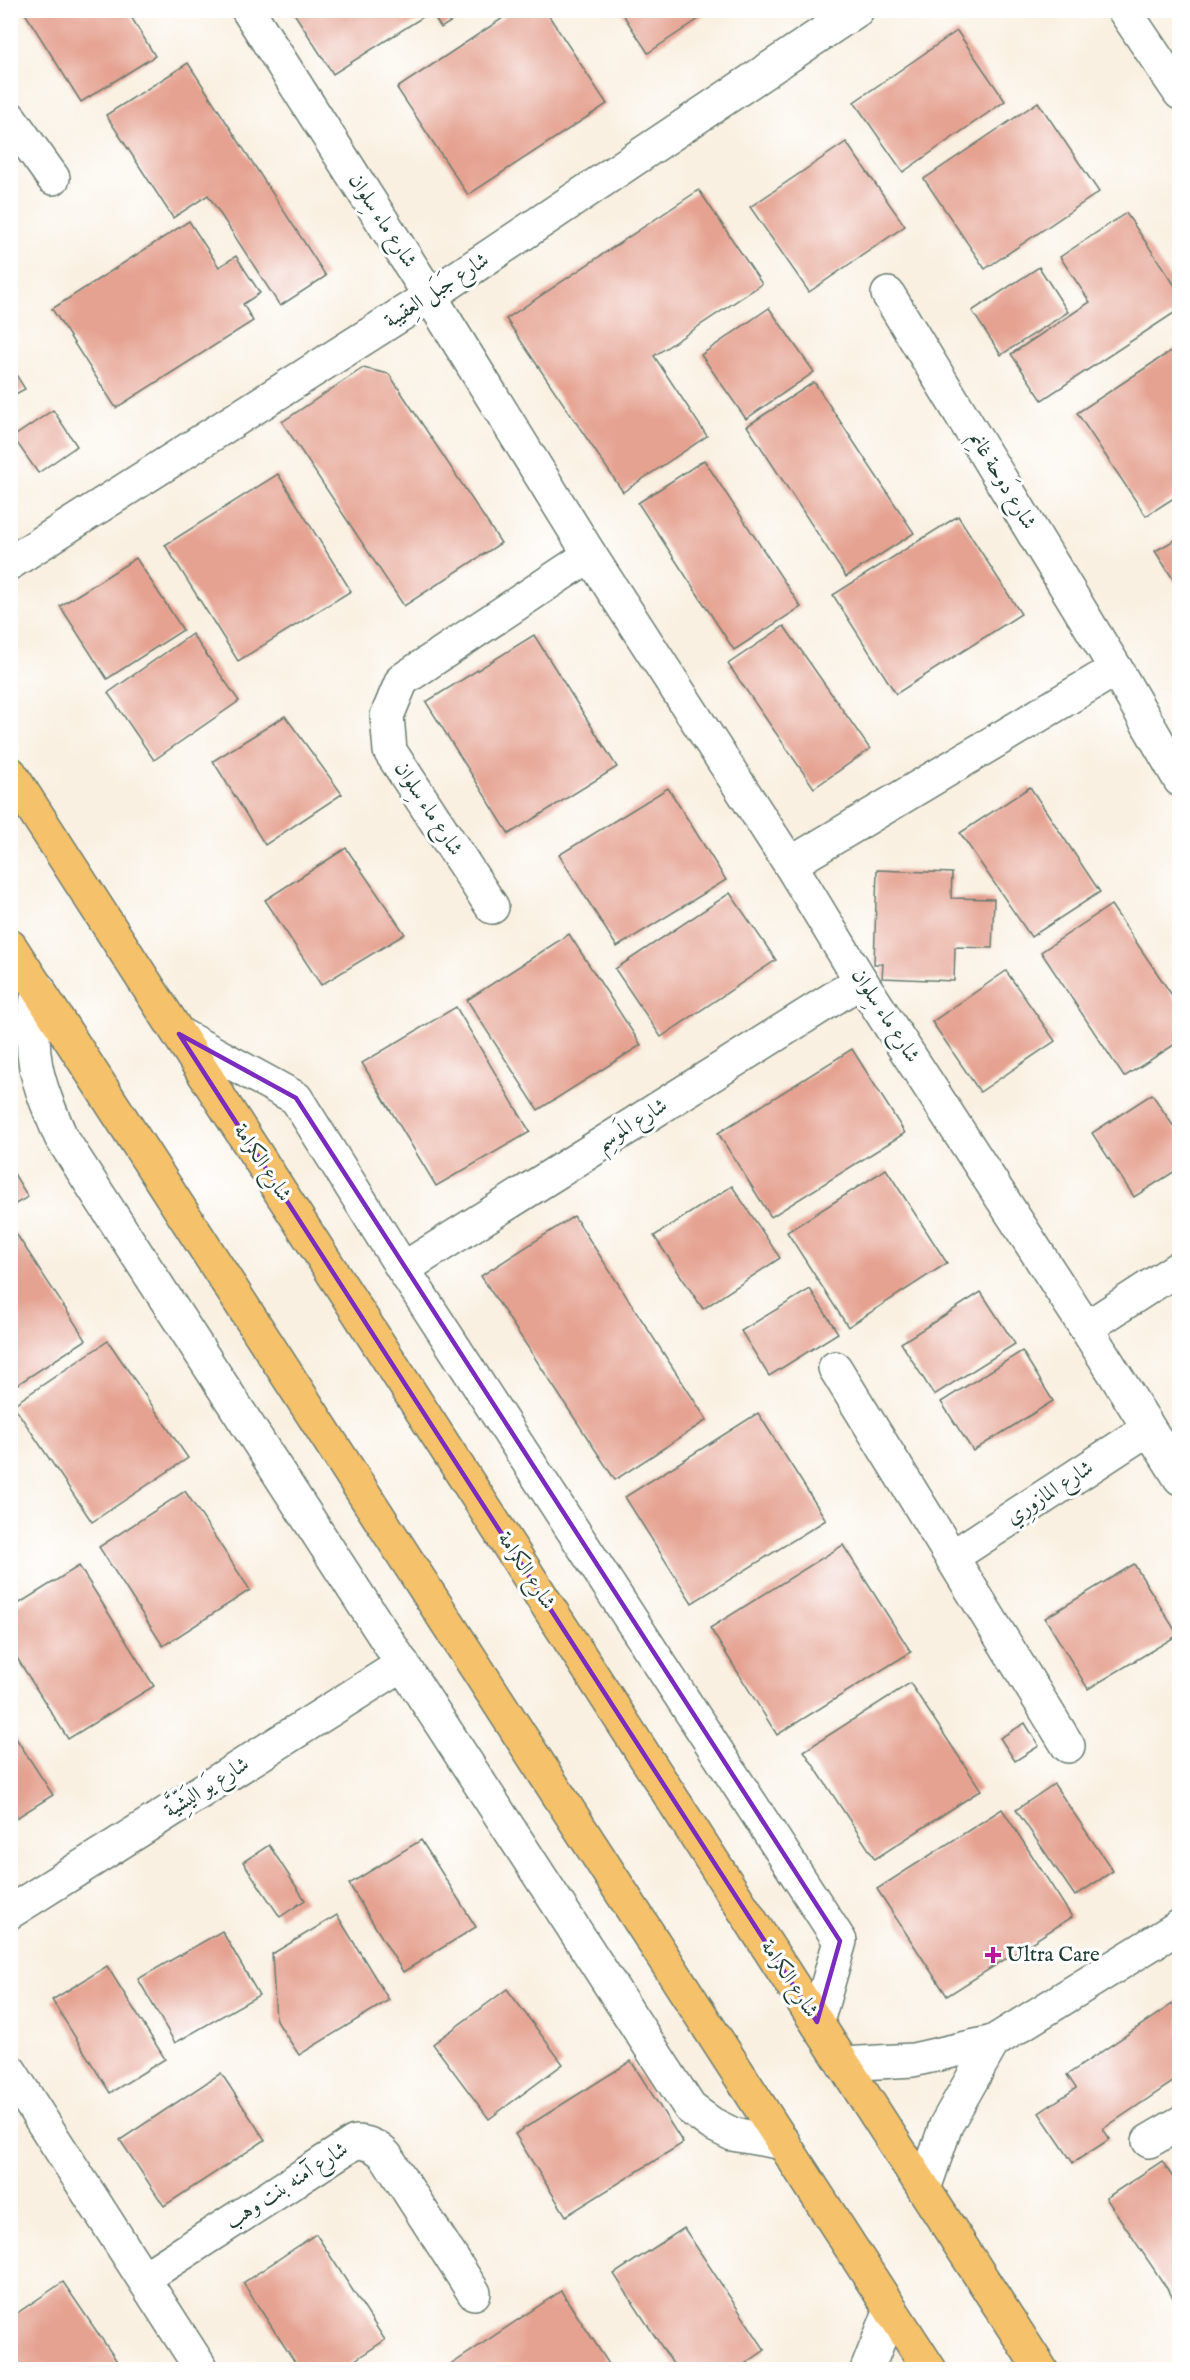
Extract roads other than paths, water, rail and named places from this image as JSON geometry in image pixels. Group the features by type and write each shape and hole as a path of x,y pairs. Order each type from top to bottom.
{"main road":[{"name":"شارع الكرامة","path":"10,773 1041,2370"},
{"path":"10,946 930,2370"}],"street":[{"name":"شارع ماء سِلوان","path":"248,10 430,296 590,555 790,864 861,981 1086,1328 1179,1478"},
{"name":"شارع جَبَل العِقيبة","path":"10,563 430,296 857,10"},
{"path":"1124,10 1179,93"},
{"path":"10,118 52,178"},
{"name":"شارع دَوحة غانِم","path":"888,294 1116,669 1179,780"},
{"name":"شارع ماء سِلوان","path":"492,906 390,751 387,716 402,680 590,555"},
{"path":"790,864 1116,669"},
{"name":"شارع المَوسِم","path":"403,1269 861,981"},
{"path":"39,989 32,1019 33,1053 41,1089 61,1137 690,2108 712,2124 732,2134 784,2143"},
{"path":"179,1034 296,1098 403,1269 840,1941 817,2022"},
{"path":"1086,1328 1179,1267"},
{"path":"835,1368 1068,1746"},
{"name":"شارع المازورِي","path":"952,1557 1148,1429"},
{"name":"شارع يَو اليَشِّيَّة","path":"10,1912 403,1664"},
{"path":"843,2064 913,2060 993,2042 1179,1926"},
{"path":"924,2189 946,2125 993,2042"},
{"path":"10,2071 202,2370"},
{"path":"1149,2141 1179,2123"},
{"name":"شارع آمنه بنت وهب","path":"144,2278 355,2142 365,2142 386,2156 474,2293"},
{"path":"867,2370 891,2309"}],"place":[{"name":"Ultra Care","path":"993,1955"}]}
